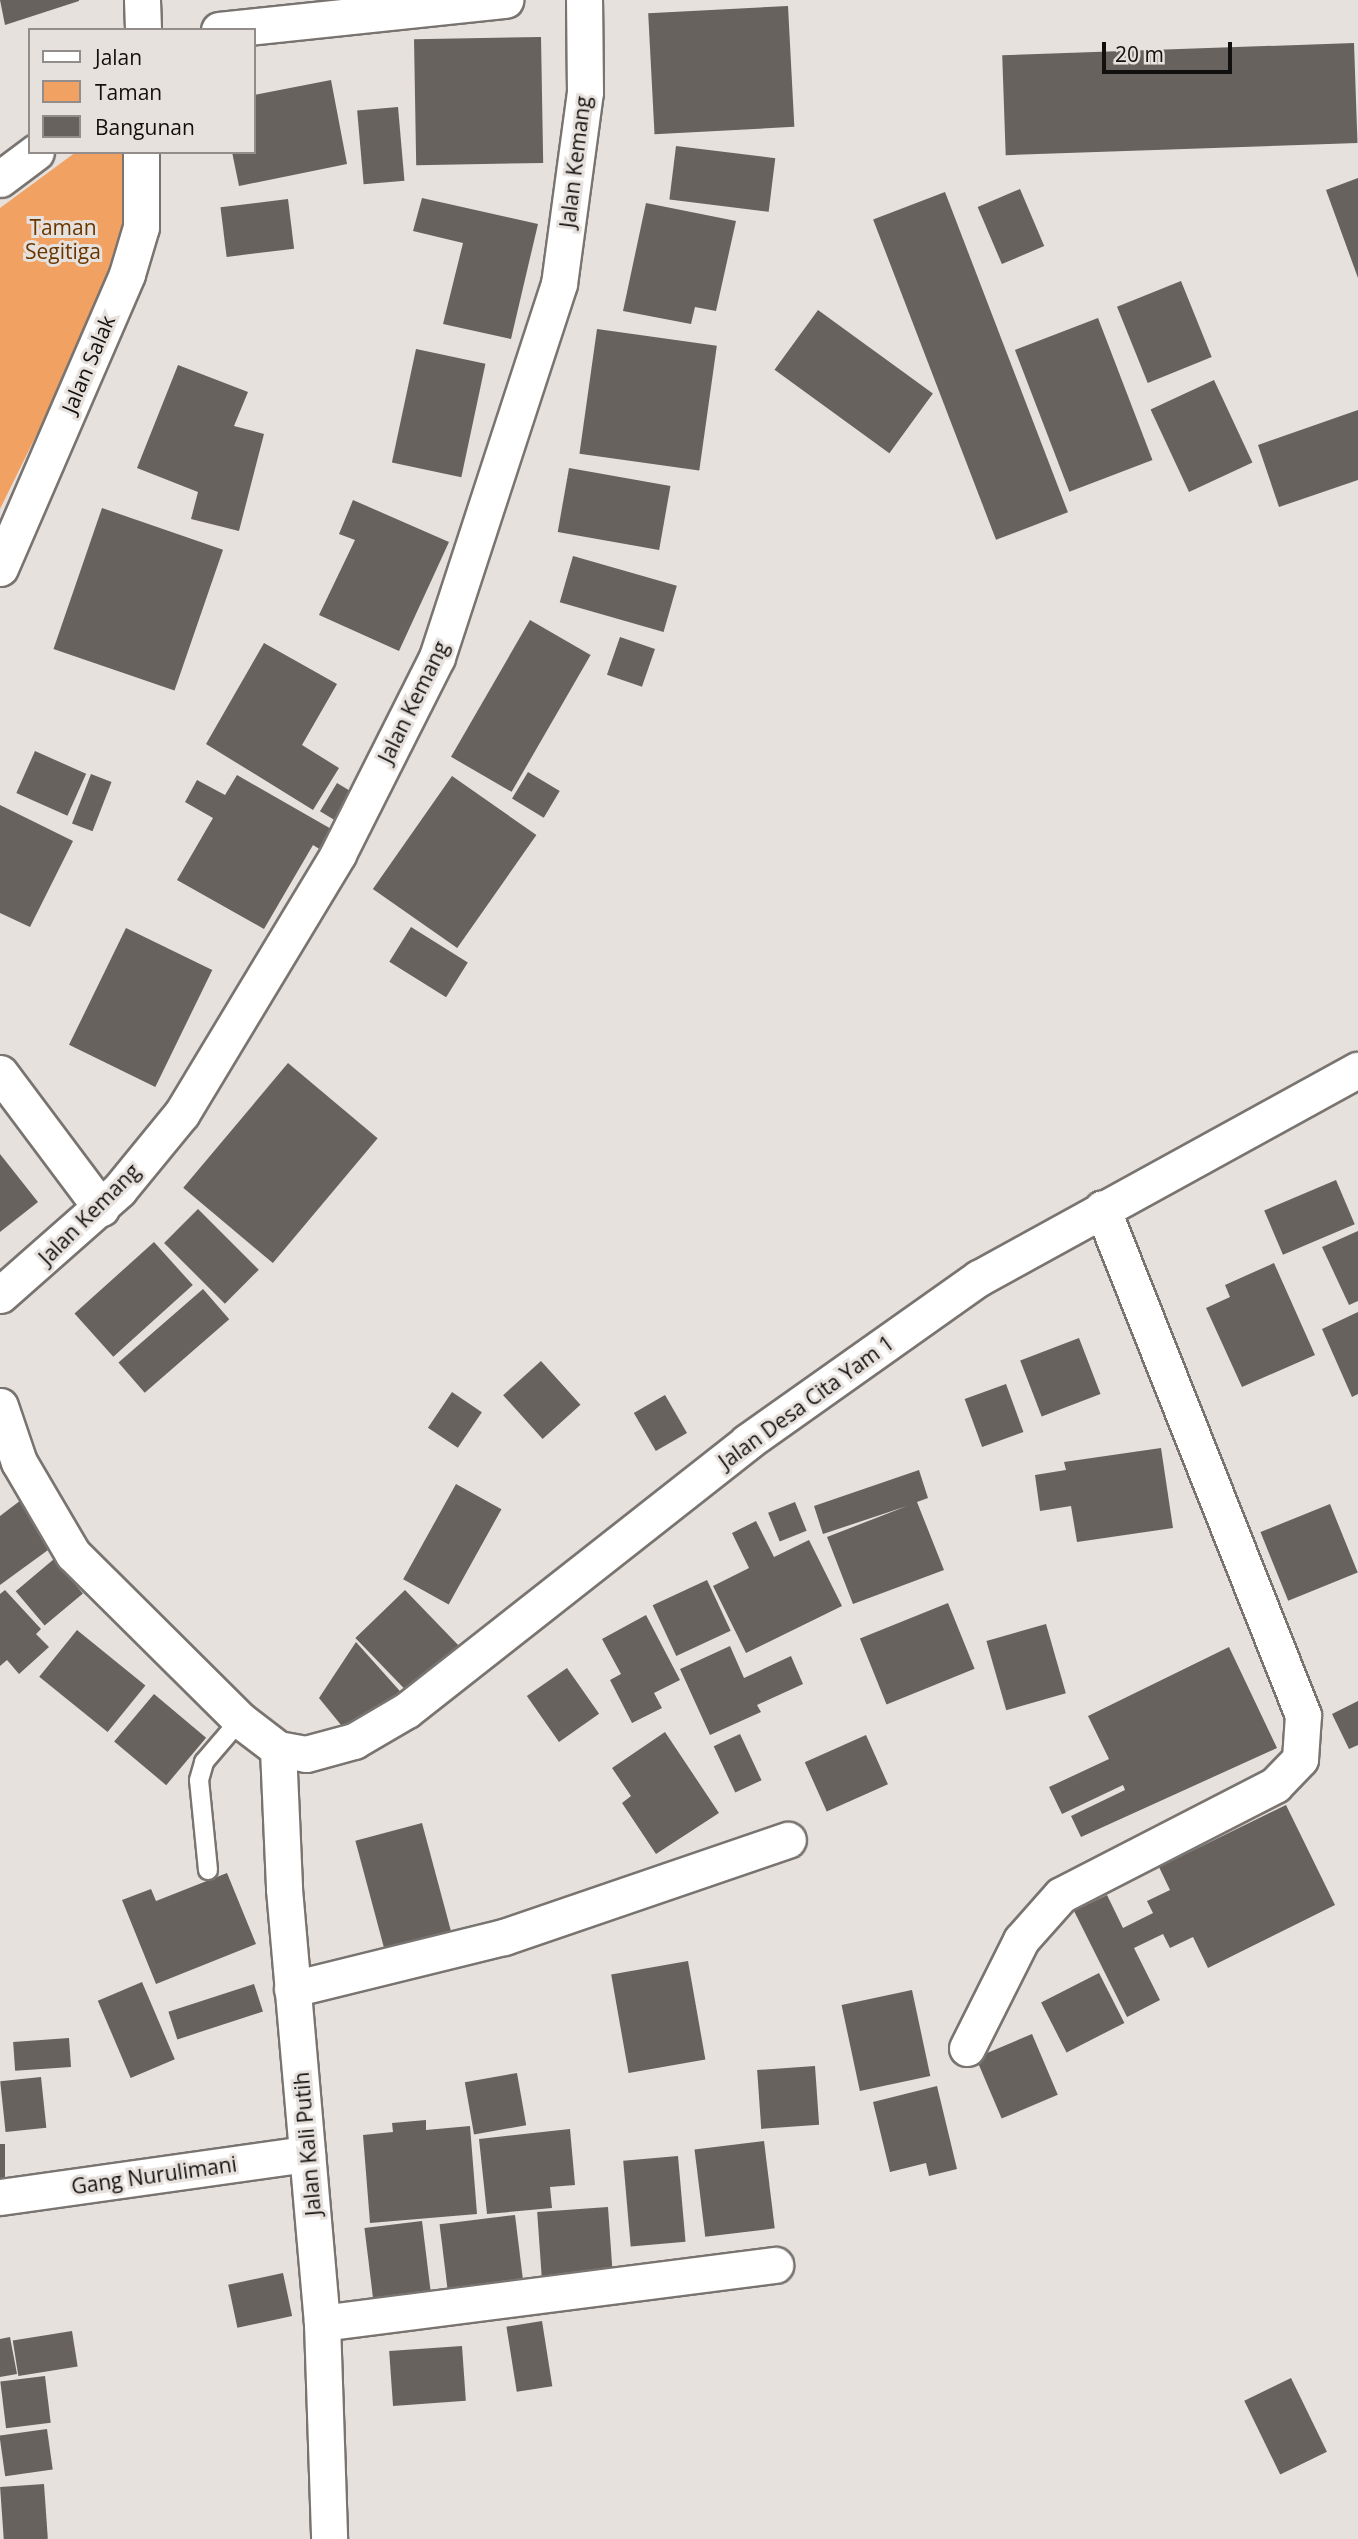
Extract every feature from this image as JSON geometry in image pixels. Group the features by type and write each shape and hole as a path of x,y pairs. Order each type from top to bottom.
{"street":[{"path":"142,0 143,28"},
{"path":"238,28 505,0"},
{"name":"Jalan Kemang","path":"0,1295 101,1208 182,1113 338,854 452,622 559,284 585,92 584,0"},
{"path":"0,179 33,154"},
{"name":"Jalan Salak","path":"0,568 127,274 141,227 142,154"},
{"name":"Jalan Desa Cita Yam 1","path":"278,1749 306,1754 354,1741 407,1710 747,1442 979,1278 1358,1069"},
{"path":"0,1073 101,1208"},
{"path":"967,2048 1021,1940 1061,1895 1275,1784 1300,1759 1303,1715 1102,1208"},
{"path":"0,1406 19,1462 73,1554 240,1720 278,1749"},
{"name":"Jalan Kali Putih","path":"278,1749 292,1989 322,2323 329,2539"},
{"path":"292,1989 494,1941 788,1840"},
{"name":"Gang Nurulimani","path":"0,2197 307,2154"},
{"path":"322,2323 775,2265"}],"lane":[{"path":"208,1870 199,1780 204,1762 240,1720"}],"green space":[{"name":"Taman Segitiga","path":"73,154 128,154 131,243 0,509 0,208"}],"building":[{"path":"0,0 79,0 79,1 5,25"},
{"path":"788,6 794,127 655,134 648,13"},
{"path":"541,37 543,163 416,165 414,39"},
{"path":"1354,43 1357,143 1006,155 1002,55"},
{"path":"331,80 347,164 239,186 232,154 256,154 256,95"},
{"path":"398,107 404,181 364,184 357,111"},
{"path":"676,146 775,158 769,212 669,200"},
{"path":"1358,178 1358,278 1326,190"},
{"path":"1020,189 1044,246 1002,264 978,207"},
{"path":"945,192 1068,512 996,540 873,220"},
{"path":"422,198 538,224 511,339 443,324 463,243 413,231"},
{"path":"288,199 294,249 227,257 221,207"},
{"path":"646,203 736,221 716,311 695,307 691,324 623,311"},
{"path":"1181,281 1212,357 1148,383 1117,307"},
{"path":"818,310 933,393 889,453 775,370"},
{"path":"1098,318 1152,460 1069,492 1015,350"},
{"path":"597,329 717,346 699,471 579,454"},
{"path":"416,349 485,364 461,477 392,462"},
{"path":"178,365 248,392 234,426 264,434 239,531 191,519 198,492 137,468"},
{"path":"1214,380 1252,462 1189,492 1151,410"},
{"path":"1358,410 1358,480 1279,507 1258,445"},
{"path":"569,468 670,486 659,550 558,532"},
{"path":"353,500 449,542 399,651 319,615 355,540 339,534"},
{"path":"102,508 223,550 175,691 53,649"},
{"path":"573,556 677,586 664,632 560,602"},
{"path":"530,620 591,655 512,792 451,757"},
{"path":"620,637 655,649 642,687 607,675"},
{"path":"264,643 337,684 302,745 339,768 313,810 206,744"},
{"path":"35,751 86,774 67,816 16,793"},
{"path":"528,772 560,791 544,818 512,799"},
{"path":"91,774 112,782 93,831 72,823"},
{"path":"237,775 333,830 321,850 313,845 264,929 177,880 213,818 185,802 197,780 225,795"},
{"path":"452,776 536,835 457,948 373,889"},
{"path":"337,783 360,797 343,825 320,811"},
{"path":"0,805 73,841 30,927 0,913"},
{"path":"411,927 468,963 446,997 389,962"},
{"path":"126,928 212,970 155,1087 69,1045"},
{"path":"288,1063 378,1138 273,1263 183,1188"},
{"path":"0,1154 38,1202 0,1232"},
{"path":"1336,1180 1355,1224 1283,1255 1264,1210"},
{"path":"198,1209 259,1270 225,1304 164,1243"},
{"path":"1358,1231 1358,1301 1349,1305 1322,1247"},
{"path":"154,1242 193,1285 113,1357 74,1314"},
{"path":"1274,1263 1315,1355 1242,1387 1206,1308 1230,1297 1225,1285"},
{"path":"203,1289 229,1319 145,1393 118,1362"},
{"path":"1358,1312 1358,1394 1352,1397 1322,1329"},
{"path":"1079,1338 1101,1394 1042,1417 1020,1361"},
{"path":"541,1361 580,1405 543,1439 503,1395"},
{"path":"1006,1384 1023,1432 982,1447 965,1399"},
{"path":"452,1392 482,1412 458,1448 428,1428"},
{"path":"665,1395 687,1433 656,1451 634,1413"},
{"path":"1161,1448 1173,1528 1077,1542 1071,1506 1040,1511 1035,1475 1066,1470 1064,1462"},
{"path":"919,1470 928,1498 917,1502 944,1570 853,1604 827,1537 907,1506 823,1534 814,1506"},
{"path":"456,1484 501,1509 449,1605 403,1579"},
{"path":"25,1497 59,1542 0,1585 0,1516"},
{"path":"795,1502 807,1531 780,1542 768,1513"},
{"path":"1330,1504 1358,1573 1288,1601 1260,1532"},
{"path":"756,1521 774,1557 809,1540 842,1606 746,1653 713,1586 749,1568 732,1533"},
{"path":"54,1559 83,1593 45,1626 16,1591"},
{"path":"707,1580 731,1631 676,1656 653,1605"},
{"path":"5,1590 41,1629 36,1634 49,1647 19,1674 7,1660 0,1666 0,1594"},
{"path":"405,1590 461,1648 412,1696 355,1638"},
{"path":"948,1603 975,1669 887,1704 860,1639"},
{"path":"646,1615 680,1680 654,1693 662,1708 632,1723 610,1680 621,1674 602,1639"},
{"path":"1046,1624 1066,1693 1006,1710 986,1641"},
{"path":"77,1630 145,1685 108,1732 39,1677"},
{"path":"356,1642 407,1699 350,1736 319,1698"},
{"path":"730,1646 744,1678 791,1656 803,1684 757,1705 761,1712 710,1735 680,1669"},
{"path":"1229,1647 1277,1748 1081,1837 1071,1816 1125,1790 1123,1785 1062,1814 1049,1787 1109,1759 1088,1716"},
{"path":"567,1668 599,1714 559,1742 527,1696"},
{"path":"154,1694 206,1738 166,1785 114,1741"},
{"path":"1358,1701 1358,1745 1349,1749 1332,1714"},
{"path":"665,1732 719,1813 656,1854 622,1803 631,1796 612,1768"},
{"path":"740,1734 762,1780 735,1792 714,1746"},
{"path":"866,1735 888,1784 827,1812 805,1762"},
{"path":"1286,1805 1335,1905 1208,1968 1193,1937 1170,1948 1163,1934 1134,1948 1160,2000 1127,2017 1074,1911 1107,1895 1123,1928 1153,1913 1147,1901 1170,1890 1159,1867"},
{"path":"422,1823 455,1948 389,1965 355,1841"},
{"path":"227,1873 256,1944 156,1984 122,1900 151,1889 156,1901"},
{"path":"688,1961 705,2059 629,2073 611,1975"},
{"path":"1099,1973 1124,2023 1067,2052 1041,2003"},
{"path":"142,1982 175,2059 131,2078 98,2001"},
{"path":"254,1984 263,2012 177,2039 168,2012"},
{"path":"912,1990 930,2076 860,2091 842,2005"},
{"path":"1032,2034 1058,2095 1002,2119 976,2058"},
{"path":"69,2038 71,2067 15,2071 13,2042"},
{"path":"815,2066 819,2125 761,2129 757,2070"},
{"path":"517,2073 526,2125 474,2134 465,2082"},
{"path":"41,2077 46,2128 6,2132 0,2081"},
{"path":"937,2086 957,2169 929,2176 926,2163 890,2172 873,2102"},
{"path":"426,2120 426,2130 470,2126 477,2214 370,2223 363,2135 393,2132 392,2123"},
{"path":"570,2129 575,2185 550,2187 552,2208 487,2214 479,2139"},
{"path":"764,2141 775,2228 705,2237 695,2150"},
{"path":"0,2144 5,2144 5,2194 0,2194"},
{"path":"678,2156 685,2242 631,2246 623,2161"},
{"path":"608,2207 613,2276 542,2281 537,2212"},
{"path":"515,2215 523,2281 448,2290 440,2224"},
{"path":"422,2221 432,2299 374,2306 364,2228"},
{"path":"283,2273 292,2316 237,2328 228,2285"},
{"path":"542,2321 552,2386 517,2392 506,2327"},
{"path":"72,2331 78,2367 18,2376 13,2340"},
{"path":"10,2337 17,2374 0,2377 0,2339"},
{"path":"462,2346 466,2401 393,2406 389,2351"},
{"path":"45,2376 51,2423 6,2428 0,2381"},
{"path":"1291,2378 1327,2452 1280,2474 1244,2401"},
{"path":"47,2429 53,2470 5,2476 0,2436"},
{"path":"44,2484 48,2539 4,2539 0,2487"}]}
